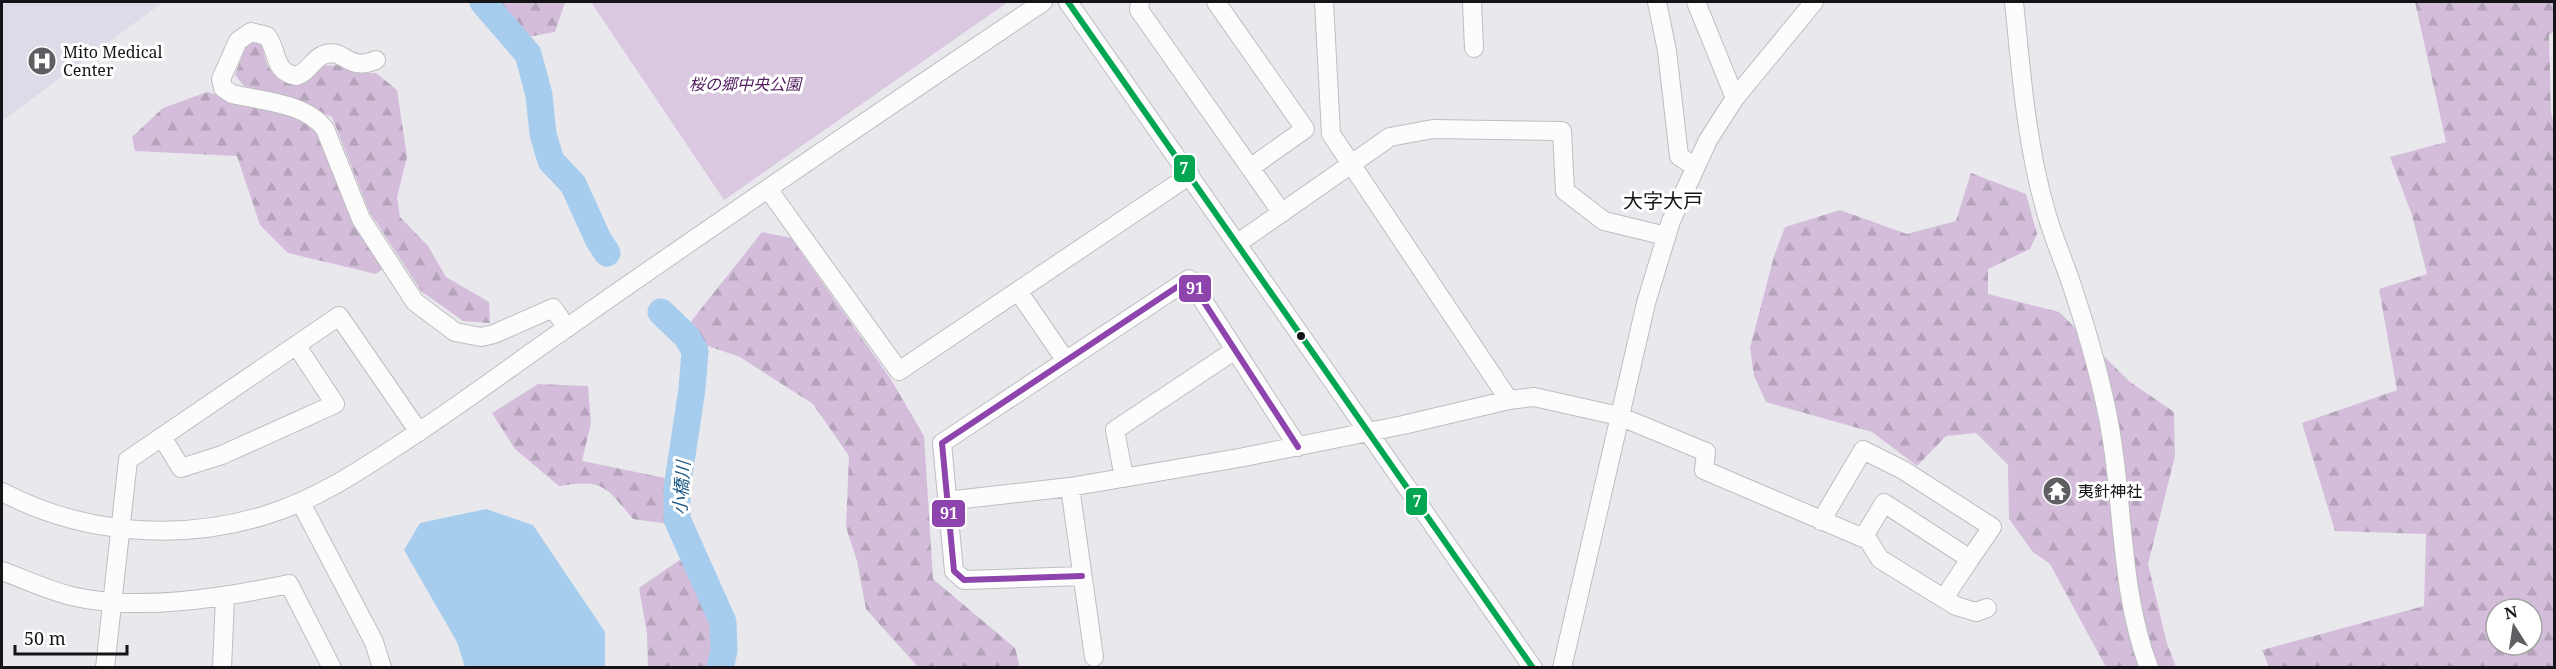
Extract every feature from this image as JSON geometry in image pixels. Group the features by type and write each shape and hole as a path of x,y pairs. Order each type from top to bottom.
{"street":[{"path":"2,492 74,519 122,529 183,531 208,528 263,516 301,503 343,482 419,432 768,189 1043,2"},
{"path":"1068,2 1370,431 1533,668"},
{"path":"1140,2 1139,10 1282,213"},
{"path":"1216,2 1305,129 1250,168"},
{"path":"1324,2 1331,134 1509,400"},
{"path":"1472,2 1474,48"},
{"path":"1657,2 1667,51 1679,156 1695,167"},
{"path":"1696,2 1735,98"},
{"path":"1562,668 1619,416 1654,272 1666,236 1695,167 1735,98 1814,2"},
{"path":"2014,2 2036,172 2045,209 2070,278 2105,402 2115,453 2127,574 2135,617 2149,668"},
{"path":"376,60 357,65 330,53 316,59 303,74 289,75 277,66 267,36 251,32 238,40 221,79 223,88 232,94 300,110 318,119 325,129 361,219 384,252 404,288 415,302 454,332 468,337 494,334 553,308 567,328"},
{"path":"1238,243 1389,138 1433,129 1562,131 1564,190 1604,221 1666,236"},
{"path":"768,189 899,371 1190,175"},
{"path":"1082,576 964,580 954,571 942,443 1189,279 1298,447"},
{"path":"1018,291 1066,361"},
{"path":"105,668 128,460 339,316 419,432"},
{"path":"162,437 181,468 222,454 335,404 296,345"},
{"path":"1124,478 1115,430 1235,350"},
{"path":"946,501 1070,487 1124,478 1298,447 1509,400 1534,397 1619,416 1706,452 1704,470 1868,540 1880,559 1944,598 1976,612 1987,608"},
{"path":"1821,521 1863,450 1903,470 1992,526 1944,598"},
{"path":"1070,487 1094,657"},
{"path":"301,503 374,642 382,668"},
{"path":"1863,538 1884,503 1970,559"},
{"path":"2,571 70,596 155,602 225,598 289,584 332,668"},
{"path":"222,668 225,598"}],"shaded area":[{"name":"Mito Medical Center","path":"2,2 163,2 2,121"}],"green space":[{"path":"496,2 565,2 555,32 527,37"},
{"name":"桜の郷中央公園","path":"591,2 1008,2 724,200"},
{"path":"2415,2 2554,2 2554,31 2549,35 2551,113 2554,124 2554,667 2269,667 2262,650 2424,606 2426,534 2335,531 2302,423 2397,390 2379,289 2427,274 2412,215 2390,157 2446,142"},
{"path":"255,41 262,45 268,66 282,81 296,84 310,79 322,66 339,65 358,73 376,73 397,90 407,157 397,197 400,217 428,246 446,277 489,302 490,323 463,321 421,291 369,211 332,117 289,98 244,86 235,75 246,46"},
{"path":"207,92 299,119 316,132 356,225 386,267 376,274 288,253 260,225 237,156 135,151 132,137 163,108"},
{"path":"1971,173 2026,194 2037,234 2030,249 1988,269 1988,294 2059,312 2130,382 2174,412 2175,456 2148,564 2167,644 2176,667 2106,667 2050,564 2033,552 2009,519 2008,465 1976,433 1946,436 1917,466 1872,432 1766,402 1754,376 1750,348 1774,256 1785,227 1840,210 1907,234 1956,221"},
{"path":"762,232 791,238 890,378 924,436 933,579 1015,648 1020,667 918,667 866,609 857,561 846,527 849,456 813,404 740,357 705,345 689,324"},
{"path":"538,384 588,386 591,423 582,461 665,478 669,524 633,519 609,492 595,485 559,486 515,449 492,413"},
{"path":"681,559 710,610 715,635 714,667 648,667 647,633 639,588"}],"water":[{"path":"486,509 533,525 605,632 605,667 465,667 457,642 404,550 420,523"}],"waterway":[{"name":"小橋川","path":"483,2 528,54 539,95 543,134 551,161 573,184 598,239 607,253"},
{"name":"小橋川","path":"661,312 687,337 695,351 692,389 677,488 677,519 723,622 724,651 720,668"}],"transit line":[{"name":"7","path":"1068,2 1533,668"},
{"name":"91","path":"1082,576 964,580 954,571 942,443 1189,279 1298,447"}],"place":[{"name":"Mito Medical Center","path":"42,61"},
{"name":"夷針神社","path":"2057,491"}],"district":[{"name":"大字大戸","path":"1663,200"}]}
